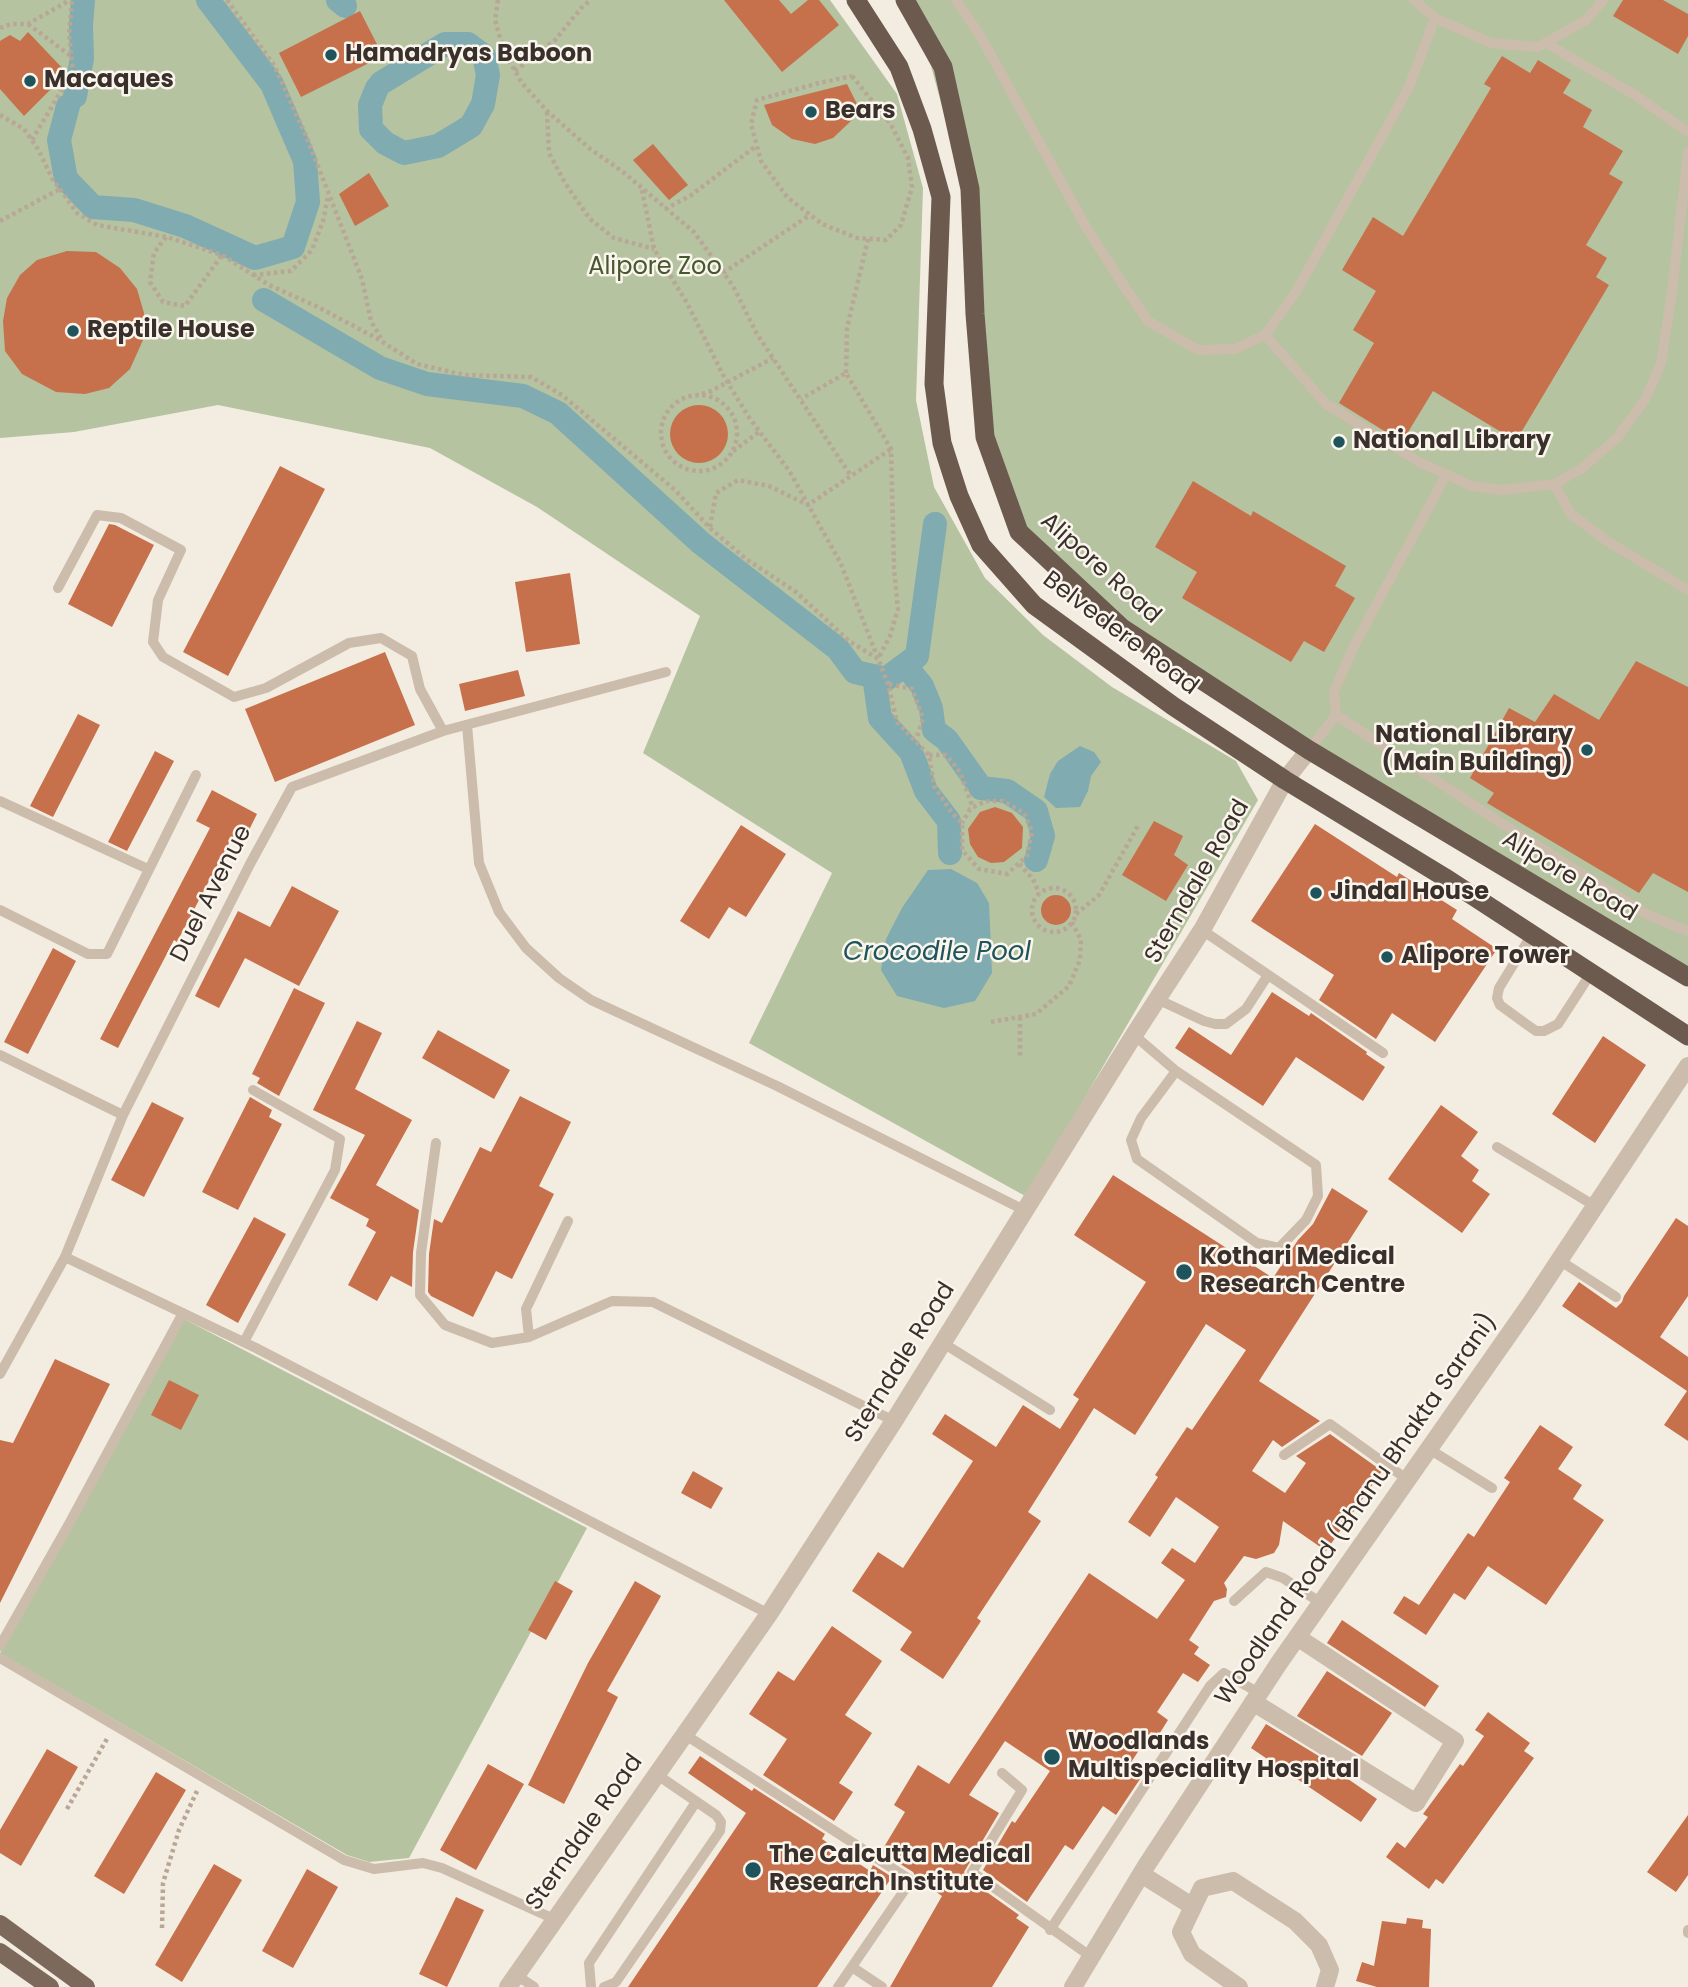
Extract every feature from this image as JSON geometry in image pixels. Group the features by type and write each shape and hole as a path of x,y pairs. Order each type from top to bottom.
{"highway":[{"name":"Belvedere Road","path":"856,0 899,67 922,129 941,197 934,384 942,443 958,496 981,545 1034,605 1172,706 1688,1036"},
{"name":"Alipore Road","path":"905,0 943,67 971,189 975,314 985,437 1019,532 1122,628 1310,750 1688,977"}],"main road":[{"path":"0,1924 86,1987"},
{"path":"0,1952 50,1987"}],"street":[{"name":"Sterndale Road","path":"512,1981 769,1614 894,1421 1202,930 1285,780 1310,750"},
{"name":"Woodland Road (Bhanu Bhakta Sarani)","path":"1073,1987 1141,1874 1256,1697 1429,1450 1688,1066"},
{"path":"1256,1697 1416,1803 1455,1741 1297,1637"},
{"path":"1141,1874 1192,1906"},
{"path":"1239,1987 1192,1954 1181,1932 1202,1888 1233,1881 1295,1921 1319,1945 1330,1970 1325,1987"}],"lane":[{"path":"956,0 981,37 1086,227 1148,321 1198,350 1235,349 1265,335 1296,292 1409,87 1435,18"},
{"path":"1413,0 1435,18 1491,43 1538,47 1586,20 1603,0"},
{"path":"1546,43 1635,95 1688,132"},
{"path":"1265,335 1326,404 1419,462 1472,486 1502,491 1554,484 1581,469 1617,438 1646,398 1661,363 1688,152"},
{"path":"1310,750 1336,715 1334,692 1353,648 1446,475"},
{"path":"1554,484 1571,514 1607,541 1688,590"},
{"path":"58,588 97,515 121,518 181,550 158,600 153,642 163,657 234,697 265,688 349,643 381,638 412,656 420,689 443,732"},
{"name":"Duel Avenue","path":"0,1374 65,1257 123,1115 292,786 443,732 666,672"},
{"path":"1336,715 1500,823 1648,915 1688,931"},
{"path":"467,725 479,863 499,912 526,948 559,978 592,1000 777,1086 1026,1211"},
{"path":"0,910 88,954 107,954 196,775"},
{"path":"0,801 148,869"},
{"path":"1202,930 1383,1053"},
{"path":"1532,934 1499,988 1497,998 1500,1005 1536,1031 1544,1031 1558,1024 1591,973"},
{"path":"1157,999 1204,1021 1226,1024 1246,1009 1268,975"},
{"path":"1134,1035 1176,1071 1316,1165 1318,1196 1306,1220 1279,1248 1257,1243 1137,1159 1131,1140 1141,1118 1176,1071"},
{"path":"0,1055 123,1115"},
{"path":"244,1342 335,1170 341,1139 253,1090"},
{"path":"436,1143 421,1253 420,1295 445,1325 492,1343 529,1337 612,1301 653,1302 894,1421"},
{"path":"1497,1147 1595,1206"},
{"path":"529,1337 526,1309 568,1222"},
{"path":"65,1257 244,1342 769,1614"},
{"path":"1559,1260 1616,1297"},
{"path":"0,1646 183,1313"},
{"path":"943,1343 1050,1410"},
{"path":"1284,1455 1330,1424 1408,1480"},
{"path":"1429,1450 1492,1488"},
{"path":"1234,1601 1266,1572 1283,1578 1321,1603"},
{"path":"0,1658 344,1860 374,1870 424,1863 442,1868 554,1919"},
{"path":"1050,1930 1210,1686 1224,1673 1256,1697"},
{"path":"684,1734 909,1879 910,1882 838,1987"},
{"path":"1002,1773 1022,1790 972,1872 1090,1956"},
{"path":"604,1987 616,1982 720,1831 721,1822 716,1815 656,1774"},
{"path":"591,1987 589,1963 695,1802"},
{"path":"852,1967 882,1987"},
{"path":"512,1981 534,1987"}],"path":[{"path":"0,28 11,24 28,24 71,0"},
{"path":"32,140 73,71 69,34 71,0"},
{"path":"228,0 274,65 362,279 371,321 384,344"},
{"path":"498,0 495,20 504,52 522,83 547,111 589,148 624,172 694,232 723,273 772,358 850,476"},
{"path":"515,71 555,40 591,0"},
{"path":"28,24 72,57"},
{"path":"852,76 890,123 908,158 912,187 901,225 886,240 857,238 822,224 787,197 761,161 756,146 751,124 757,100 852,76"},
{"path":"547,111 549,153 565,183 590,219 614,238 654,249"},
{"path":"0,115 24,129 77,213 97,225 167,237 222,255 269,285 318,307 416,364 464,375 531,377 562,396 675,489 710,528 746,559 796,592 849,641 878,659"},
{"path":"0,125 8,120"},
{"path":"666,209 690,196 756,146"},
{"path":"0,221 60,189"},
{"path":"642,190 654,249 729,382 759,432 790,472 842,564 888,684 897,722 929,755 934,786 962,823"},
{"path":"252,275 291,271 312,250 323,221 328,194"},
{"path":"723,273 810,215"},
{"path":"167,237 154,253 150,282 163,302 185,306 222,255"},
{"path":"868,239 848,328 846,373 891,449 894,568 898,609 890,636 878,659"},
{"path":"759,432 732,452 720,465 699,472 677,464 664,448 661,428 665,417 678,401 711,391 772,358"},
{"path":"801,400 846,373"},
{"path":"697,395 720,401 730,410 737,431 732,452"},
{"path":"808,505 891,449"},
{"path":"710,528 716,493 738,480 769,486 808,505"},
{"path":"888,684 912,689 923,718 916,740"},
{"path":"929,755 946,755 960,772 973,808"},
{"path":"1003,801 1024,813 1032,831 1027,856 1007,874 979,869 962,850 962,823 973,808 985,802 1003,801"},
{"path":"1075,915 1073,898 1062,889 1053,887 1039,893 1032,908 1037,924 1052,932 1065,928 1075,915 1098,895 1139,824"},
{"path":"1018,864 1033,879 1039,893"},
{"path":"991,1022 1035,1014 1069,986 1080,960 1081,940 1072,922"},
{"path":"1020,1017 1020,1057"},
{"path":"67,1809 115,1726"},
{"path":"162,1928 163,1883 179,1830 203,1778"}],"green space":[{"name":"Alipore Zoo","path":"0,0 830,0 897,94 923,188 916,400 934,487 985,578 1043,635 1112,687 1236,761 1258,800 1027,1197 749,1043 832,873 643,753 700,616 537,507 430,448 218,405 74,432 0,438"},
{"name":"National Library","path":"897,0 1688,0 1688,980 1128,629 1041,549 1003,491 975,392 974,224 931,66"},
{"path":"184,1319 587,1528 409,1858 369,1862 347,1855 0,1653"}],"water":[{"path":"1080,746 1094,752 1101,762 1091,776 1088,791 1080,807 1056,808 1044,797 1050,774 1058,761"},
{"name":"Crocodile Pool","path":"951,869 977,883 989,903 992,973 975,1001 944,1008 897,996 881,970 886,939 902,908 928,870"}],"building":[{"path":"724,0 779,0 791,14 808,0 819,0 839,25 782,72"},
{"path":"1623,0 1663,0 1688,14 1688,36 1678,54 1613,16"},
{"name":"Hamadryas Baboon","path":"360,11 383,56 301,97 279,53"},
{"name":"Macaques","path":"28,32 67,73 24,116 0,89 0,41 10,35 20,41"},
{"path":"1502,56 1530,73 1538,60 1571,80 1563,93 1592,110 1583,127 1623,151 1609,174 1623,182 1586,245 1607,258 1596,277 1609,285 1516,441 1433,391 1402,442 1339,403 1374,343 1353,330 1376,291 1342,270 1373,217 1403,236 1491,88 1484,84"},
{"name":"Bears","path":"847,84 857,104 852,120 833,138 815,144 792,139 772,125 764,105"},
{"path":"653,144 688,185 669,200 633,160"},
{"path":"369,173 389,206 355,226 339,194"},
{"name":"Reptile House","path":"67,251 96,252 120,268 137,289 144,313 143,340 130,369 109,388 85,394 56,392 22,374 5,351 3,321 7,298 20,275 37,260"},
{"path":"699,405 710,407 723,418 728,434 726,445 715,458 699,463 688,461 675,450 670,434 672,423 683,410"},
{"path":"280,466 325,489 228,676 183,652"},
{"path":"1193,481 1251,516 1253,511 1346,566 1335,586 1355,598 1324,652 1304,641 1291,662 1182,598 1197,572 1155,547"},
{"path":"109,524 154,545 112,627 68,604"},
{"path":"570,573 580,644 526,652 515,582"},
{"path":"385,652 415,725 275,782 245,709"},
{"name":"National Library (Main Building)","path":"1636,661 1688,687 1688,892 1653,873 1639,893 1487,803 1494,793 1470,778 1509,708 1535,722 1554,694 1599,720"},
{"path":"518,670 525,696 465,711 459,684"},
{"path":"78,714 100,725 53,817 30,806"},
{"path":"155,751 174,761 127,851 108,842"},
{"path":"212,790 257,814 242,844 231,839 177,942 174,940 118,1048 100,1039 210,828 196,821"},
{"path":"995,807 1012,813 1023,827 1022,848 1004,862 991,863 978,857 970,844 968,829 980,812"},
{"path":"1154,821 1183,836 1174,855 1188,865 1166,901 1122,875"},
{"path":"1315,824 1397,877 1399,873 1457,910 1452,919 1497,949 1435,1042 1392,1013 1376,1039 1319,1000 1334,975 1251,921"},
{"path":"741,825 786,854 746,917 729,907 709,939 680,921"},
{"path":"292,886 339,911 299,986 245,958 219,1008 195,996 238,911 270,927"},
{"path":"1056,895 1066,900 1071,910 1066,920 1056,925 1046,920 1041,910 1046,900"},
{"path":"53,948 76,961 28,1054 4,1042"},
{"path":"294,988 325,1003 279,1096 257,1083 260,1078 252,1074"},
{"path":"1272,992 1309,1016 1311,1013 1385,1067 1363,1101 1296,1057 1263,1106 1175,1048 1189,1027 1231,1055"},
{"path":"357,1021 382,1033 355,1089 412,1120 376,1185 419,1210 413,1252 412,1287 391,1276 377,1301 348,1285 376,1232 366,1226 369,1219 330,1198 365,1135 313,1110"},
{"path":"438,1030 510,1070 494,1099 422,1058"},
{"path":"1603,1036 1646,1065 1595,1143 1552,1114"},
{"path":"520,1096 571,1122 539,1186 554,1194 512,1279 496,1271 473,1317 428,1292 429,1254 434,1219 442,1223 480,1147 491,1152"},
{"path":"250,1097 272,1110 269,1117 282,1124 238,1210 202,1192"},
{"path":"152,1102 184,1118 144,1197 111,1180"},
{"path":"1441,1105 1478,1132 1461,1156 1479,1170 1472,1181 1490,1194 1462,1233 1388,1179"},
{"path":"1113,1175 1273,1278 1298,1240 1313,1224 1332,1188 1368,1211 1259,1381 1320,1421 1282,1447 1273,1440 1252,1471 1285,1493 1306,1463 1296,1456 1330,1434 1382,1471 1326,1551 1283,1521 1279,1545 1274,1553 1256,1559 1244,1556 1224,1583 1227,1589 1226,1597 1214,1601 1189,1640 1199,1647 1194,1654 1210,1665 1198,1682 1183,1673 1157,1712 1168,1720 1158,1736 1151,1732 1126,1770 1140,1779 1116,1815 1103,1806 1073,1850 1065,1845 1027,1902 983,1870 1012,1821 1015,1823 1050,1771 1005,1741 969,1795 999,1813 964,1872 967,1878 1019,1915 1016,1918 1029,1927 992,1987 890,1987 942,1896 917,1879 913,1872 881,1852 905,1812 894,1805 918,1765 949,1784 1089,1573 1157,1619 1185,1580 1161,1563 1172,1548 1195,1563 1219,1527 1176,1497 1150,1537 1128,1522 1187,1427 1192,1430 1246,1350 1206,1324 1135,1435 1094,1408 1028,1512 1041,1521 977,1618 981,1621 943,1679 900,1650 912,1632 852,1591 878,1552 903,1568 973,1461 932,1434 945,1414 996,1447 1023,1405 1060,1429 1079,1399 1073,1395 1146,1282 1074,1235"},
{"path":"254,1217 286,1234 238,1323 206,1305"},
{"path":"1676,1218 1688,1226 1688,1296 1660,1337 1688,1357 1688,1441 1664,1425 1687,1391 1562,1306 1579,1282 1616,1308"},
{"path":"55,1359 110,1384 0,1603 0,1440 13,1443"},
{"path":"169,1380 199,1395 181,1430 151,1415"},
{"path":"1540,1425 1573,1447 1558,1469 1582,1485 1573,1499 1604,1520 1546,1605 1488,1566 1465,1600 1454,1593 1426,1635 1393,1613 1404,1596 1419,1605 1468,1533 1474,1537 1510,1482 1504,1478"},
{"path":"693,1471 723,1488 711,1509 681,1493"},
{"path":"555,1581 573,1591 546,1640 528,1630"},
{"path":"635,1581 661,1596 607,1691 618,1697 564,1804 528,1785 588,1663"},
{"path":"1342,1620 1439,1686 1425,1707 1327,1643"},
{"path":"832,1626 882,1661 845,1715 872,1733 839,1783 853,1792 834,1821 763,1775 787,1739 749,1714 778,1671 794,1681"},
{"path":"1327,1671 1392,1713 1362,1756 1297,1716"},
{"path":"1488,1712 1530,1743 1524,1751 1534,1758 1443,1884 1436,1879 1429,1889 1386,1857 1397,1842 1405,1848 1428,1817 1423,1814 1484,1736 1475,1730"},
{"path":"1266,1724 1350,1775 1348,1779 1377,1799 1361,1822 1251,1748"},
{"path":"47,1749 78,1767 21,1866 0,1853 0,1830"},
{"path":"700,1756 752,1791 754,1788 825,1834 822,1839 870,1871 873,1865 892,1877 817,1987 628,1987 746,1813 688,1773"},
{"path":"488,1764 524,1784 476,1870 440,1850"},
{"path":"156,1772 186,1790 124,1894 94,1876"},
{"path":"1688,1815 1688,1875 1676,1892 1647,1872"},
{"path":"214,1864 242,1880 182,1982 155,1965"},
{"path":"307,1869 338,1887 293,1968 262,1951"},
{"path":"456,1897 484,1910 447,1987 419,1974"},
{"path":"1407,1918 1423,1920 1422,1928 1431,1929 1429,1987 1377,1987 1356,1981 1362,1962 1374,1966 1382,1921 1406,1924"}],"waterway":[{"path":"75,96 82,58 83,0"},
{"path":"68,106 59,140 66,179 93,207 134,210 185,226 255,258 293,247 308,202 305,161 272,84 208,0"},
{"path":"338,0 345,6"},
{"path":"377,88 370,105 371,129 385,143 404,153 438,146 471,126 483,104 488,75 484,56 468,44 445,44 381,83"},
{"path":"264,300 380,368 427,384 523,396 558,413 701,543 838,649 855,672 886,679 917,656 935,524"},
{"path":"905,665 922,686 931,708 934,730 947,740 981,788 1007,791 1036,811 1043,836 1036,860"},
{"path":"874,676 880,718 911,752 926,791 949,821 950,853"}],"place":[{"name":"Hamadryas Baboon","path":"331,55"},
{"name":"Macaques","path":"30,81"},
{"name":"Bears","path":"811,112"},
{"name":"Reptile House","path":"73,331"},
{"name":"National Library","path":"1339,442"},
{"name":"National Library (Main Building)","path":"1587,750"},
{"name":"Jindal House","path":"1316,893"},
{"name":"Alipore Tower","path":"1387,957"},
{"name":"Kothari Medical Research Centre","path":"1184,1272"},
{"name":"Woodlands Multispeciality Hospital","path":"1052,1757"},
{"name":"The Calcutta Medical Research Institute","path":"753,1870"}]}
